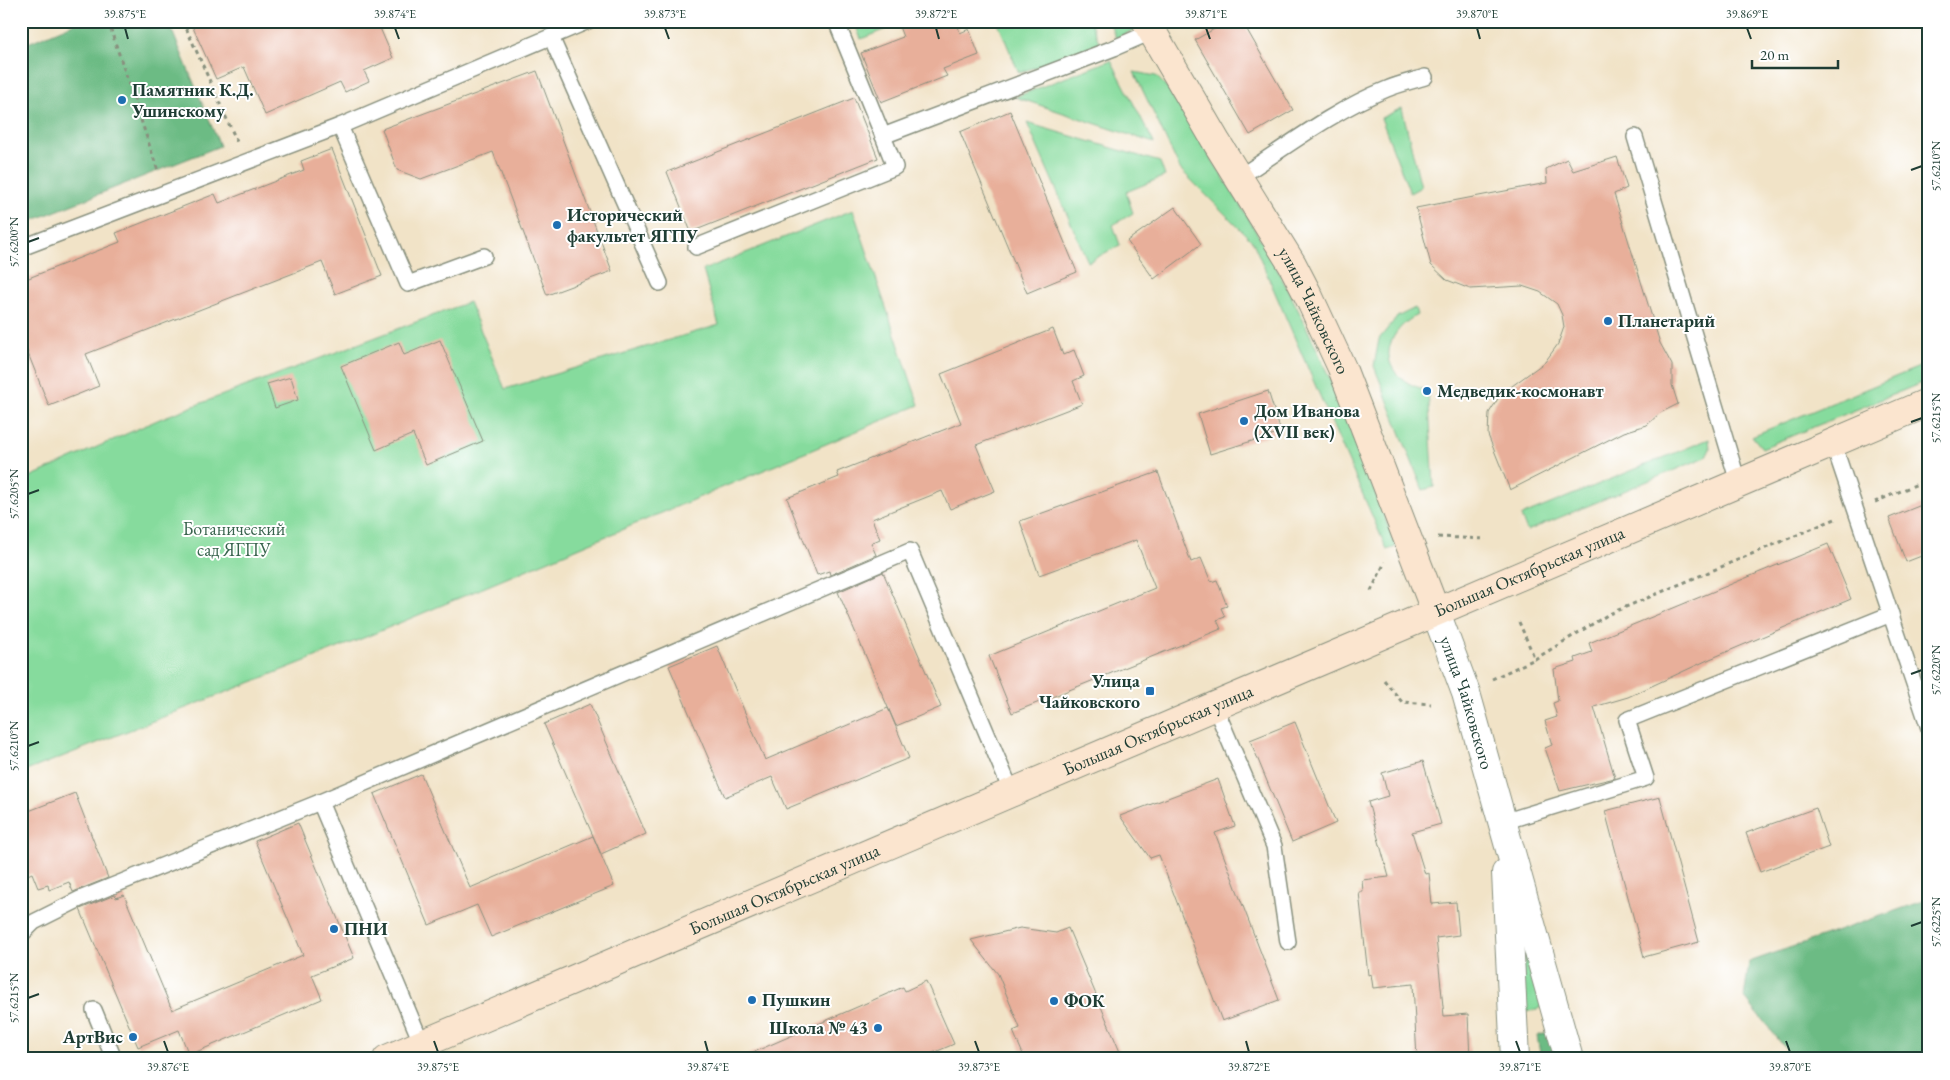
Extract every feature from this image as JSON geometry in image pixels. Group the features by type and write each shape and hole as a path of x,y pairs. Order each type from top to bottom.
{"main road":[{"name":"улица Чайковского","path":"1148,27 1292,264 1342,368 1435,610"},
{"name":"Большая Октябрьская улица","path":"387,1059 1215,707 1435,610 1929,402"}],"street":[{"name":"улица Чайковского","path":"1435,610 1466,692 1569,1059"},
{"name":"улица Чайковского","path":"1503,822 1515,1059"}],"lane":[{"path":"21,248 340,126 588,21"},
{"path":"696,247 895,167 836,21"},
{"path":"883,136 1114,48 1148,27"},
{"path":"551,37 660,283"},
{"path":"1238,178 1292,142 1354,106 1388,88 1424,77"},
{"path":"340,126 408,284 484,256"},
{"path":"1635,137 1738,482"},
{"path":"1833,443 1929,728"},
{"path":"21,935 34,922 80,899 320,802 910,550 1012,793"},
{"path":"1503,822 1646,778 1627,720 1891,614"},
{"path":"1215,707 1274,846 1288,942"},
{"path":"320,802 422,1044"},
{"path":"94,1010 114,1059"}],"path":[{"path":"108,21 165,193"},
{"path":"183,21 246,162"},
{"path":"1487,682 1535,659 1609,614 1929,479"},
{"path":"1432,537 1486,539"},
{"path":"1371,592 1385,562"},
{"path":"1519,622 1535,659"},
{"path":"1384,680 1402,702 1431,704"}],"green space":[{"path":"80,21 168,21 220,146 21,225 21,46"},
{"path":"854,21 889,21 891,27 861,39"},
{"path":"997,21 1090,21 1100,44 1019,73"},
{"path":"1109,21 1130,21 1134,30 1116,38"},
{"path":"1111,60 1154,143 1015,97"},
{"path":"1134,72 1156,76 1165,85 1258,234 1317,349 1396,547 1387,550 1253,242 1180,169"},
{"path":"1402,108 1421,187 1410,193 1381,118"},
{"path":"1027,123 1160,162 1165,176 1126,192 1133,213 1113,225 1120,245 1088,262"},
{"name":"Ботанический сад ЯГПУ","path":"853,210 919,405 366,637 21,773 21,481 162,418 469,302 505,389 719,325 703,270"},
{"path":"1415,308 1417,315 1404,324 1395,335 1390,346 1389,357 1393,368 1400,377 1412,385 1428,390 1434,487 1423,490 1374,366 1379,339 1397,317"},
{"path":"1929,363 1929,380 1762,448 1752,436"},
{"path":"1709,439 1710,449 1706,457 1527,531 1521,516"},
{"path":"1509,871 1549,1005 1517,1015"},
{"path":"1929,899 1929,1059 1794,1059 1744,997 1749,962"},
{"path":"1556,1030 1564,1059 1541,1059 1537,1036"}],"building":[{"path":"190,21 377,21 393,58 364,71 369,81 345,92 340,82 265,115 244,67 216,79"},
{"path":"897,21 956,21 960,33 969,29 979,55 943,69 947,76 881,102 861,53 903,37"},
{"path":"1228,21 1242,21 1293,110 1250,135 1195,40"},
{"name":"Исторический факультет ЯГПУ","path":"537,71 612,271 547,295 493,152 421,179 397,170 382,129"},
{"path":"854,98 878,158 691,232 667,172"},
{"path":"1010,111 1077,272 1027,293 960,132"},
{"path":"332,149 382,276 335,294 322,262 86,354 99,386 49,406 21,336 21,281 120,242 116,233 215,194 219,203 304,170 301,161"},
{"name":"Планетарий","path":"1617,157 1627,188 1614,194 1660,343 1672,365 1672,385 1678,404 1660,413 1647,425 1624,432 1510,490 1488,435 1489,413 1501,394 1545,362 1558,344 1564,327 1562,315 1557,304 1540,292 1522,286 1470,289 1447,280 1431,265 1416,208 1547,183 1546,169 1567,159 1573,171"},
{"path":"1175,207 1201,244 1154,279 1127,241"},
{"path":"1053,329 1063,355 1074,350 1084,376 1073,381 1082,404 976,445 995,491 950,509 942,491 872,519 880,539 871,543 876,555 830,575 829,571 817,575 787,498 839,477 837,472 961,423 941,374"},
{"path":"440,340 483,441 426,465 413,434 376,450 341,366 399,342 404,355"},
{"path":"291,377 298,400 275,408 267,384"},
{"path":"1268,391 1281,432 1210,454 1198,414"},
{"path":"1158,472 1191,562 1201,558 1211,582 1217,580 1227,606 1221,608 1225,617 1217,620 1221,629 1012,713 989,656 1155,588 1136,540 1039,575 1020,521"},
{"path":"1929,502 1929,553 1906,562 1889,518"},
{"path":"1828,544 1851,599 1710,659 1628,697 1594,707 1615,778 1560,791 1545,748 1552,745 1545,721 1557,717 1553,703 1558,701 1554,669 1576,662 1575,658 1592,652 1589,643"},
{"path":"883,572 941,707 896,726 838,592"},
{"path":"717,646 765,760 888,708 909,758 786,809 772,777 725,797 669,666"},
{"path":"590,704 646,834 601,854 544,724"},
{"path":"1295,722 1336,823 1292,842 1250,740"},
{"path":"1423,761 1441,824 1412,832 1425,874 1429,873 1432,904 1456,902 1459,935 1436,938 1444,1016 1468,1014 1470,1059 1417,1059 1413,984 1373,988 1371,974 1368,975 1359,892 1363,892 1362,880 1389,877 1368,802 1388,796 1382,773"},
{"path":"421,774 470,888 593,836 614,886 491,937 477,905 429,925 374,794"},
{"path":"1218,779 1235,826 1215,833 1279,1000 1222,1021 1159,855 1150,858 1120,816"},
{"path":"75,793 108,878 73,892 69,882 49,890 48,885 38,888 32,873 21,878 21,814"},
{"path":"1660,797 1699,942 1644,957 1605,811"},
{"path":"1816,808 1829,847 1760,872 1746,833"},
{"path":"298,823 354,958 312,975 322,999 189,1055 179,1030 138,1047 80,909 115,895 116,898 124,895 172,1010 303,955 255,841"},
{"name":"ФОК","path":"1020,928 1056,933 1068,928 1123,1059 1025,1059 1013,1031 1020,1028 998,974 971,940"},
{"name":"Школа № 43","path":"926,981 954,1044 919,1059 738,1059 903,987 905,991"}],"place":[{"name":"Памятник К.Д. Ушинскому","path":"122,100"},
{"name":"Исторический факультет ЯГПУ","path":"557,225"},
{"name":"Планетарий","path":"1608,321"},
{"name":"Медведик-космонавт","path":"1427,391"},
{"name":"Дом Иванова (XVII век)","path":"1244,421"},
{"name":"Улица Чайковского","path":"1150,691"},
{"name":"ПНИ","path":"334,929"},
{"name":"Пушкин","path":"752,1000"},
{"name":"ФОК","path":"1054,1001"},
{"name":"Школа № 43","path":"878,1028"},
{"name":"АртВис","path":"133,1037"}]}
